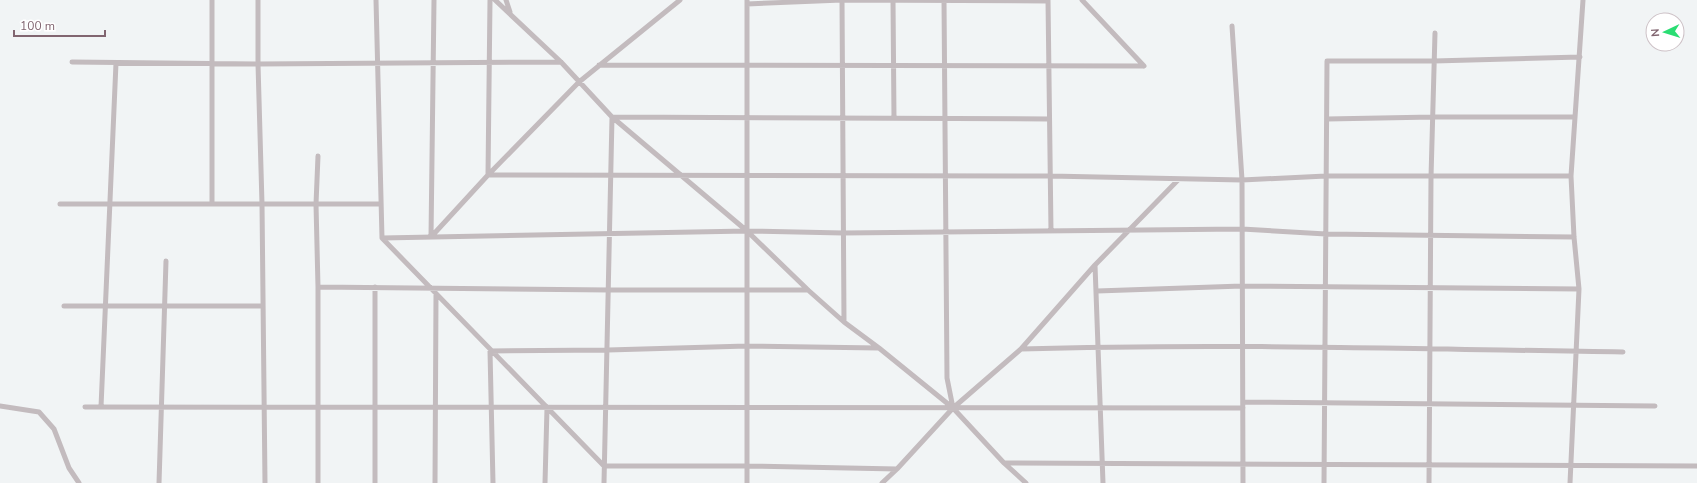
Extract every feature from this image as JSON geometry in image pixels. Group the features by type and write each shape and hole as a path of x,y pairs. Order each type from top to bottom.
{"street":[{"path":"212,0 212,204"},
{"path":"258,0 265,483"},
{"path":"376,0 382,238 490,351 604,466 747,466 897,469"},
{"path":"432,237 434,0"},
{"path":"488,175 490,0"},
{"path":"495,0 561,62 612,118 747,231 808,290 844,322 953,408 1004,463 1026,483"},
{"path":"506,0 510,14"},
{"path":"432,237 488,175 579,82 680,0"},
{"path":"842,0 844,322"},
{"path":"747,483 747,2 842,0 1048,0 1050,231"},
{"path":"893,0 894,118"},
{"path":"944,0 947,378 953,408"},
{"path":"600,65 1144,66 1082,0"},
{"path":"1082,0 1088,0"},
{"path":"1570,483 1579,289 1574,237 1572,176 1574,117 1580,57 1583,0"},
{"path":"1232,26 1242,180 1243,483"},
{"path":"1429,483 1432,235 1431,177 1435,33"},
{"path":"1324,483 1327,61 1434,61 1580,57"},
{"path":"72,62 378,64 561,62"},
{"path":"101,407 116,63"},
{"path":"1327,119 1574,117"},
{"path":"612,118 1049,119"},
{"path":"604,483 607,408 612,118"},
{"path":"318,156 316,204 318,287 318,483"},
{"path":"488,175 1050,176 1242,180 1326,176 1572,176"},
{"path":"885,482 953,408 1021,349 1095,266 1180,179"},
{"path":"60,204 381,204"},
{"path":"382,238 747,231 843,233 1242,229 1326,234 1574,237"},
{"path":"159,483 166,261"},
{"path":"1095,266 1103,483"},
{"path":"1097,290 1242,286 1579,289"},
{"path":"318,287 609,290 808,290"},
{"path":"375,288 376,483"},
{"path":"435,483 436,295"},
{"path":"64,306 263,306"},
{"path":"490,351 608,350 747,346 878,348"},
{"path":"1021,349 1098,346 1243,346 1623,352"},
{"path":"490,351 493,483"},
{"path":"1243,402 1655,406"},
{"path":"0,406 39,412 54,429 69,468 79,483"},
{"path":"85,407 1243,408"},
{"path":"545,483 547,408"},
{"path":"1004,463 1697,466"}]}
